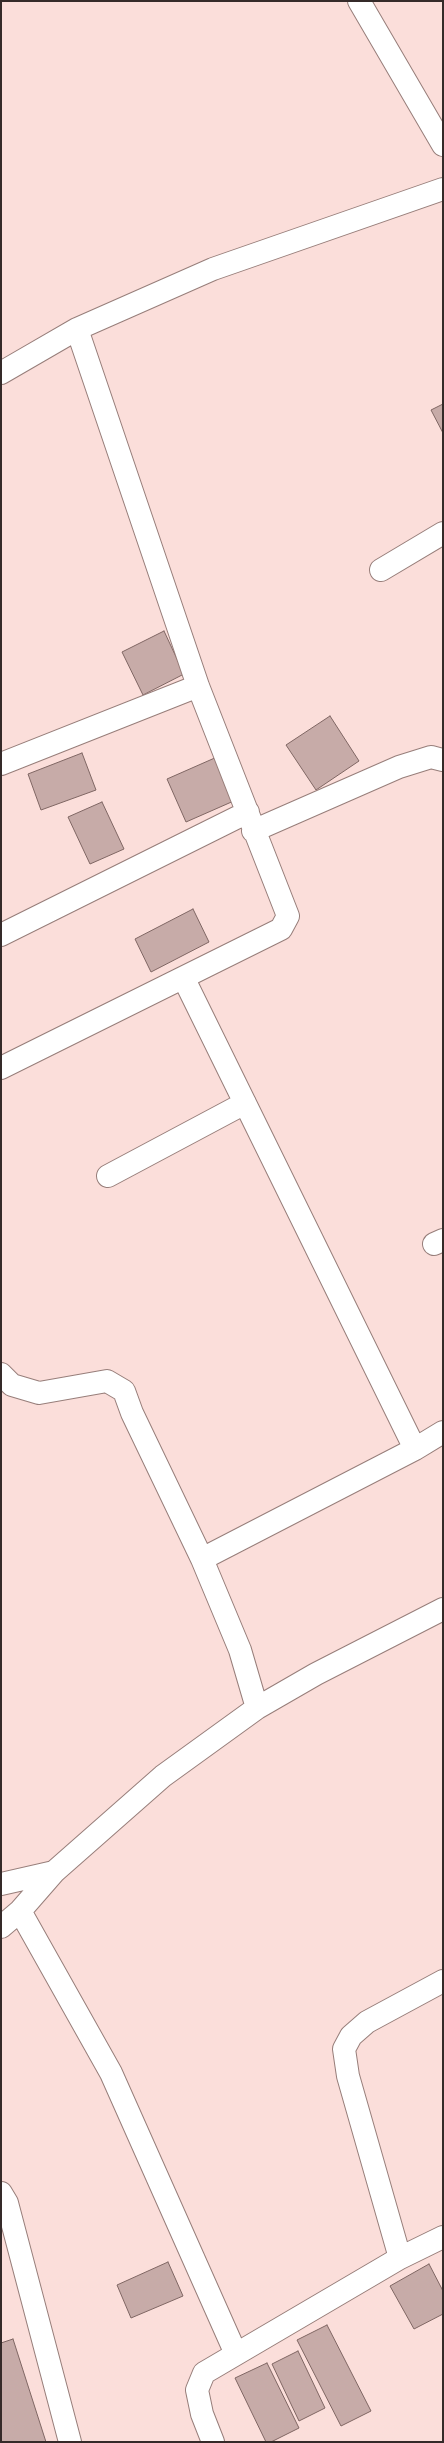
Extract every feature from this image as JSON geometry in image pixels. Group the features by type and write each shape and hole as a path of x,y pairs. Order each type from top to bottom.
{"street":[{"path":"359,1 443,145"},
{"path":"1,373 77,329 213,269 443,189"},
{"path":"1,1068 184,979 281,929 288,916 198,686 77,329"},
{"path":"381,570 443,533"},
{"path":"1,764 198,686"},
{"path":"1,935 250,821 399,767 431,757 443,760"},
{"path":"184,979 415,1449"},
{"path":"108,1176 245,1103"},
{"path":"1,1374 12,1385 39,1393 107,1381 124,1391 132,1413 202,1559 240,1650 257,1708"},
{"path":"202,1559 415,1449 443,1432"},
{"path":"1,1927 20,1911 54,1872 163,1776 257,1708 316,1674 443,1609"},
{"path":"1,1884 54,1872"},
{"path":"20,1911 112,2073 236,2354"},
{"path":"400,2258 348,2076 344,2049 351,2036 367,2022 443,1980"},
{"path":"1,2193 7,2203 70,2442"},
{"path":"213,2442 202,2414 197,2390 204,2373 400,2258 443,2237"}],"building":[{"path":"443,404 443,433 431,410"},
{"path":"164,631 184,674 143,695 122,652"},
{"path":"330,716 359,761 316,790 286,745"},
{"path":"82,753 96,790 41,810 28,774"},
{"path":"217,757 236,800 186,822 167,779"},
{"path":"102,802 124,849 90,864 68,817"},
{"path":"193,909 209,942 151,972 135,939"},
{"path":"168,2262 183,2296 131,2318 117,2285"},
{"path":"429,2264 443,2291 443,2314 414,2329 390,2286"},
{"path":"327,2325 371,2411 341,2426 297,2340"},
{"path":"13,2339 46,2442 1,2442 1,2343"},
{"path":"298,2351 325,2408 299,2421 272,2364"},
{"path":"267,2363 299,2428 271,2442 266,2442 235,2378"}]}
